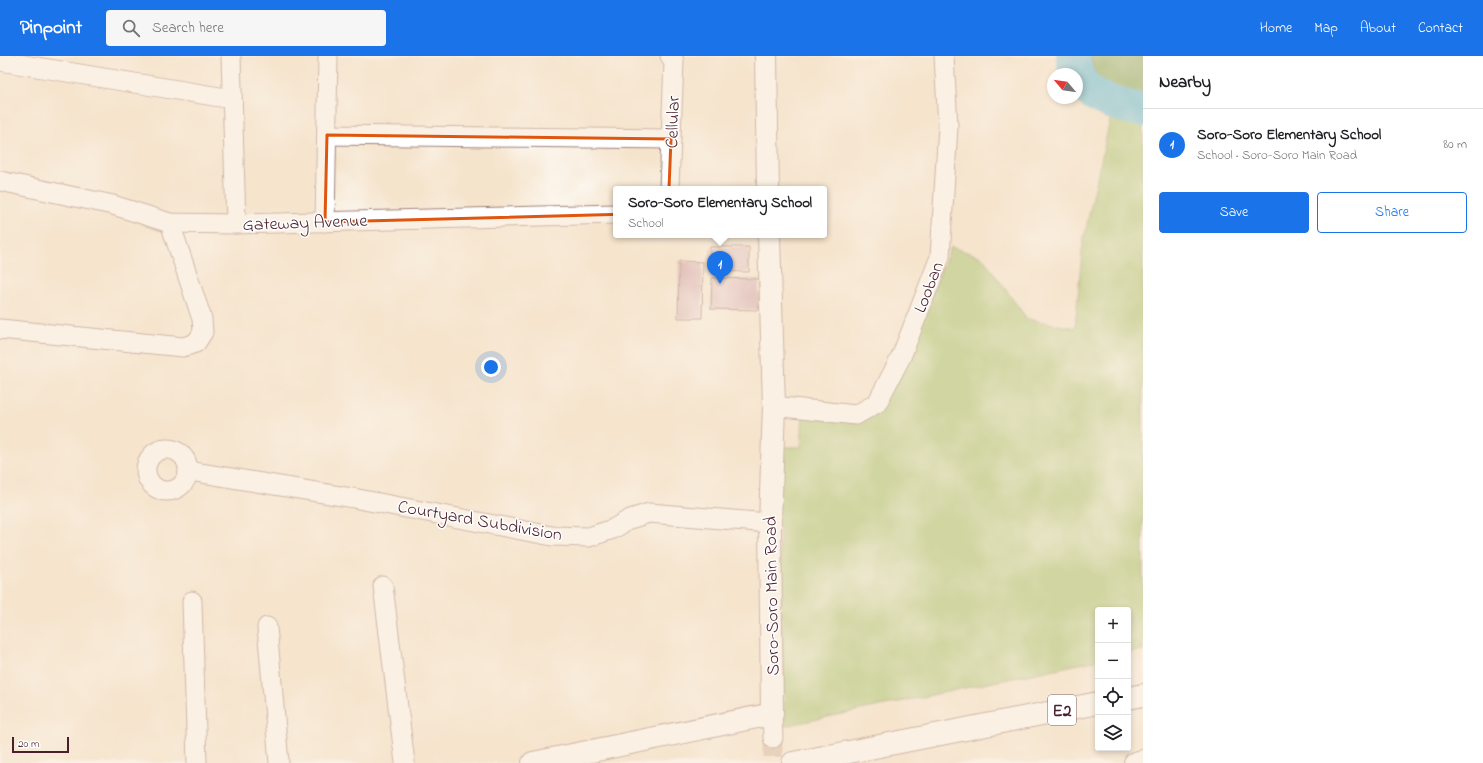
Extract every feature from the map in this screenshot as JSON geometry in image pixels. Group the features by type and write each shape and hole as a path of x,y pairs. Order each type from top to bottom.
{"main road":[{"path":"766,56 768,186"},
{"name":"Soro-Soro Main Road","path":"769,238 774,406 770,523 772,714"},
{"path":"1131,697 1143,695"},
{"name":"E2","path":"793,763 1095,704"},
{"path":"534,763 772,714"},
{"path":"1134,763 1143,761"}],"street":[{"path":"231,56 236,224"},
{"path":"325,222 328,56"},
{"name":"Cellular","path":"669,186 674,61 670,56"},
{"name":"Looban","path":"774,406 856,415 877,403 901,357 940,257 948,126 944,56"},
{"path":"0,61 232,99"},
{"path":"327,135 671,139"},
{"name":"Gateway Avenue","path":"0,181 113,205 170,223 236,224 613,214"},
{"path":"0,329 183,347 196,343 203,332 202,319 170,223"},
{"name":"Courtyard Subdivision","path":"189,471 353,498 552,536 590,536 614,529 630,519 649,513 770,523"},
{"path":"383,586 405,763"},
{"path":"192,601 197,763"},
{"path":"267,627 279,763"},
{"path":"772,714 773,738"}],"highlighted area":[{"path":"327,135 671,139 668,213 325,222"}],"green space":[{"path":"1090,56 1143,56 1143,96 1122,92 1096,77"},
{"path":"1111,116 1143,121 1143,650 1131,652 1131,607 1095,607 1095,661 785,726 777,447 801,447 803,413 860,418 916,331 951,247 982,257 1027,319 1075,328 1083,242"}],"building":[{"path":"710,247 749,247 749,272 710,271"},
{"path":"679,261 703,262 702,318 678,318"},
{"path":"712,278 759,279 759,310 711,309"}],"waterway":[{"path":"1073,56 1079,79 1083,85 1095,95 1111,102 1143,110"}],"tunnel":[{"path":"773,738 773,763"}],"place":[{"name":"Soro-Soro Elementary School","path":"720,284"}]}
